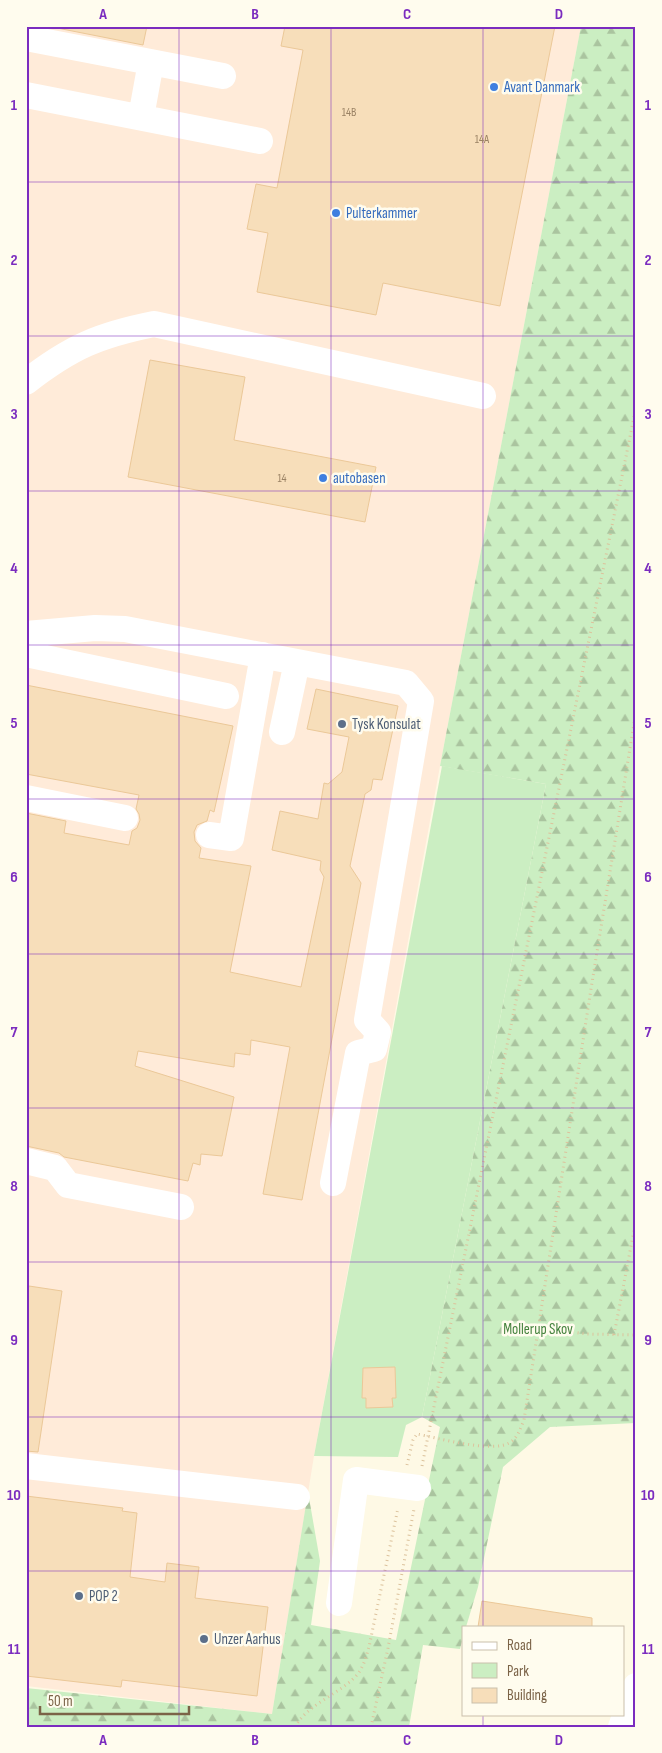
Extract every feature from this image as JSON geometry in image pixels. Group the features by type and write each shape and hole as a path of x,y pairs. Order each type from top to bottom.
{"lane":[{"path":"26,38 223,76"},
{"path":"141,116 151,62"},
{"path":"26,94 260,141"},
{"path":"26,382 52,361 85,343 120,331 154,324 483,396"},
{"path":"26,634 95,628 125,629 406,683 421,701 367,1020 378,1032 374,1049 358,1053 333,1183"},
{"path":"26,654 226,696"},
{"path":"209,835 230,838 262,655"},
{"path":"282,732 298,662"},
{"path":"26,798 126,818"},
{"path":"26,1161 55,1168 68,1185 181,1207"},
{"path":"26,1466 297,1497"},
{"path":"339,1603 356,1480 411,1487"},
{"path":"621,1727 636,1686"}],"path":[{"path":"295,1727 316,1705 355,1678 364,1663 370,1647 411,1487 428,1436 636,406"},
{"path":"371,1727 388,1648 411,1487 413,1440 417,1434 486,1447 500,1446 510,1442 518,1435 524,1420 590,989 636,711"},
{"path":"614,1335 636,1220"},
{"path":"538,1326 586,1334 636,1335"}],"shaded area":[{"path":"26,26 581,26 440,766 314,1456 272,1714 26,1686"}],"green space":[{"name":"Mollerup Skov","path":"581,26 636,26 636,1423 550,1427 503,1467 478,1587 466,1626 462,1626 460,1649 423,1645 409,1727 26,1727 26,1688 272,1714 308,1492 320,1561 311,1625 396,1640 440,1427 422,1417 546,784 440,766"},
{"path":"442,766 546,784 422,1417 406,1425 398,1457 314,1456"}],"building":[{"path":"47,26 147,26 143,45"},
{"path":"285,26 555,26 500,306 383,283 376,315 257,292 268,233 247,229 256,184 277,188 303,50 281,46"},
{"path":"150,360 245,377 234,440 376,467 365,522 128,477"},
{"path":"26,685 233,726 214,812 210,810 207,821 197,825 194,832 195,841 201,848 199,858 251,866 230,972 301,987 324,877 320,870 321,861 272,850 280,811 318,819 324,783 328,784 342,772 349,737 307,729 316,689 398,706 382,780 373,779 371,790 365,794 350,866 361,883 302,1200 263,1194 290,1047 251,1040 250,1055 235,1053 234,1067 138,1051 135,1066 234,1097 222,1156 201,1154 200,1165 193,1163 188,1181 64,1157 59,1153 26,1146 26,813 66,821 64,833 129,845 132,831 137,828 140,820 136,809 139,795 26,774"},
{"path":"29,1286 62,1291 38,1452 26,1451 26,1300"},
{"path":"395,1367 396,1398 392,1398 393,1407 366,1408 366,1398 362,1398 363,1368"},
{"name":"POP 2","path":"26,1496 123,1508 122,1511 137,1513 130,1577 165,1582 167,1563 199,1567 195,1598 268,1607 257,1696 122,1680 121,1687 26,1676"},
{"path":"482,1601 592,1618 592,1626 478,1626"}],"place":[{"name":"Avant Danmark","path":"494,87"},
{"name":"Pulterkammer","path":"336,213"},
{"name":"autobasen","path":"323,478"},
{"name":"Tysk Konsulat","path":"342,724"},
{"name":"POP 2","path":"79,1596"},
{"name":"Unzer Aarhus","path":"204,1639"}]}
